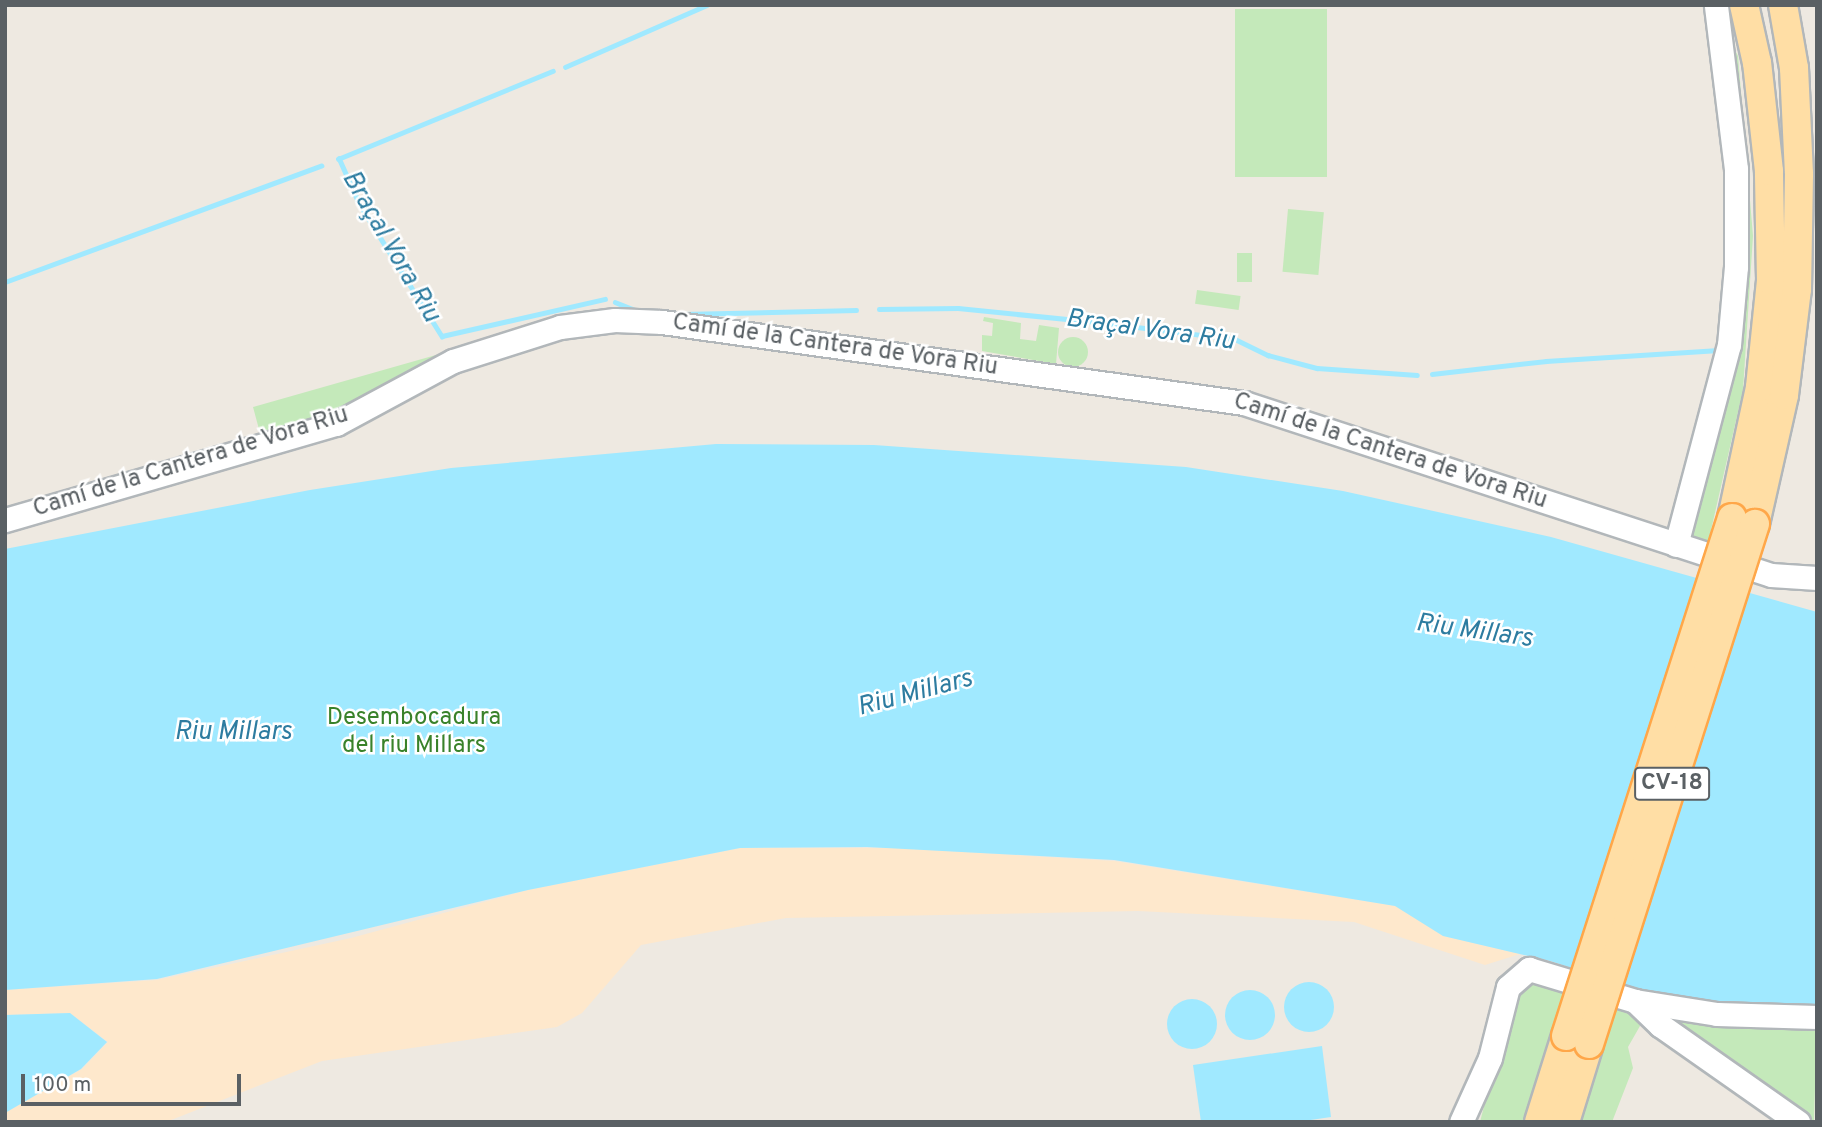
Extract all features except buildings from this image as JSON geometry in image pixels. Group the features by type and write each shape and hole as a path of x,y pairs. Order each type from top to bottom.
{"main road":[{"name":"CV-18","path":"1743,521 1771,280 1769,171 1757,63 1744,5"},
{"name":"CV-18","path":"1539,1122 1578,1040 1784,395 1797,289 1796,95 1783,5"},
{"name":"CV-18","path":"1565,1122 1578,1040"}],"street":[{"path":"1676,545 1729,345 1736,267 1736,169 1716,5"},
{"name":"Camí de la Cantera de Vora Riu","path":"5,520 336,424 453,361 560,327 615,320 662,322 1244,403 1771,575 1817,578"},
{"path":"1461,1122 1490,1058 1508,987 1517,975 1529,969 1634,1000 1717,1014 1817,1017"},
{"path":"1634,1000 1660,1025 1798,1122"}],"green space":[{"path":"1235,9 1327,9 1327,177 1235,177"},
{"path":"1724,29 1738,56 1753,236 1743,390 1706,552 1680,536 1729,352"},
{"path":"1288,209 1324,212 1318,275 1283,272"},
{"path":"1237,253 1252,253 1252,282 1237,282"},
{"path":"1197,290 1241,296 1239,310 1195,304"},
{"path":"984,317 1021,323 1020,339 1036,341 1039,325 1059,328 1056,364 982,351 982,335 992,336 993,323 983,321"},
{"path":"1073,337 1084,341 1088,352 1084,363 1073,367 1062,363 1058,352 1062,341"},
{"path":"443,353 450,360 263,444 253,407"},
{"path":"1523,980 1566,985 1523,1122 1480,1122 1512,996"},
{"path":"1615,998 1644,1019 1628,1047 1633,1068 1612,1122 1579,1122"},
{"path":"1639,1003 1817,1020 1814,1122 1800,1122"}],"sand":[{"path":"741,848 895,848 1114,861 1396,906 1444,936 1520,954 1485,965 1354,922 1138,911 786,918 641,945 582,1013 557,1027 322,1061 166,1122 5,1122 5,1113 82,1069 108,1042 70,1013 5,1015 5,990 157,980 351,938 528,890"}],"water":[{"name":"Riu Millars","path":"716,444 874,445 1186,467 1343,491 1551,537 1817,612 1817,1009 1668,999 1550,961 1443,936 1395,906 1114,860 867,847 740,848 528,890 157,979 5,990 5,549 310,490 451,468"},
{"path":"1309,982 1326,990 1334,1007 1326,1024 1309,1032 1292,1024 1284,1007 1292,990"},
{"path":"1250,990 1267,998 1275,1015 1267,1032 1250,1040 1233,1032 1225,1015 1233,998"},
{"path":"1192,999 1209,1007 1217,1024 1209,1041 1192,1049 1175,1041 1167,1024 1175,1007"},
{"path":"70,1013 107,1042 81,1069 5,1113 5,1015"},
{"path":"1322,1046 1331,1117 1297,1122 1201,1122 1193,1065"}],"waterway":[{"path":"565,67 707,5"},
{"path":"338,159 553,71"},
{"name":"Braçal Vora Riu","path":"339,158 360,205 442,336 605,299"},
{"path":"5,282 321,166"},
{"name":"Braçal Vora Riu","path":"615,302 635,310"},
{"name":"Braçal Vora Riu","path":"879,309 958,308 1235,339 1268,355 1317,368 1417,375"},
{"name":"Braçal Vora Riu","path":"682,314 856,310"},
{"name":"Braçal Vora Riu","path":"1432,374 1546,361 1719,350"}],"park label":[{"name":"Desembocadura del riu Millars","path":"414,733"}]}
